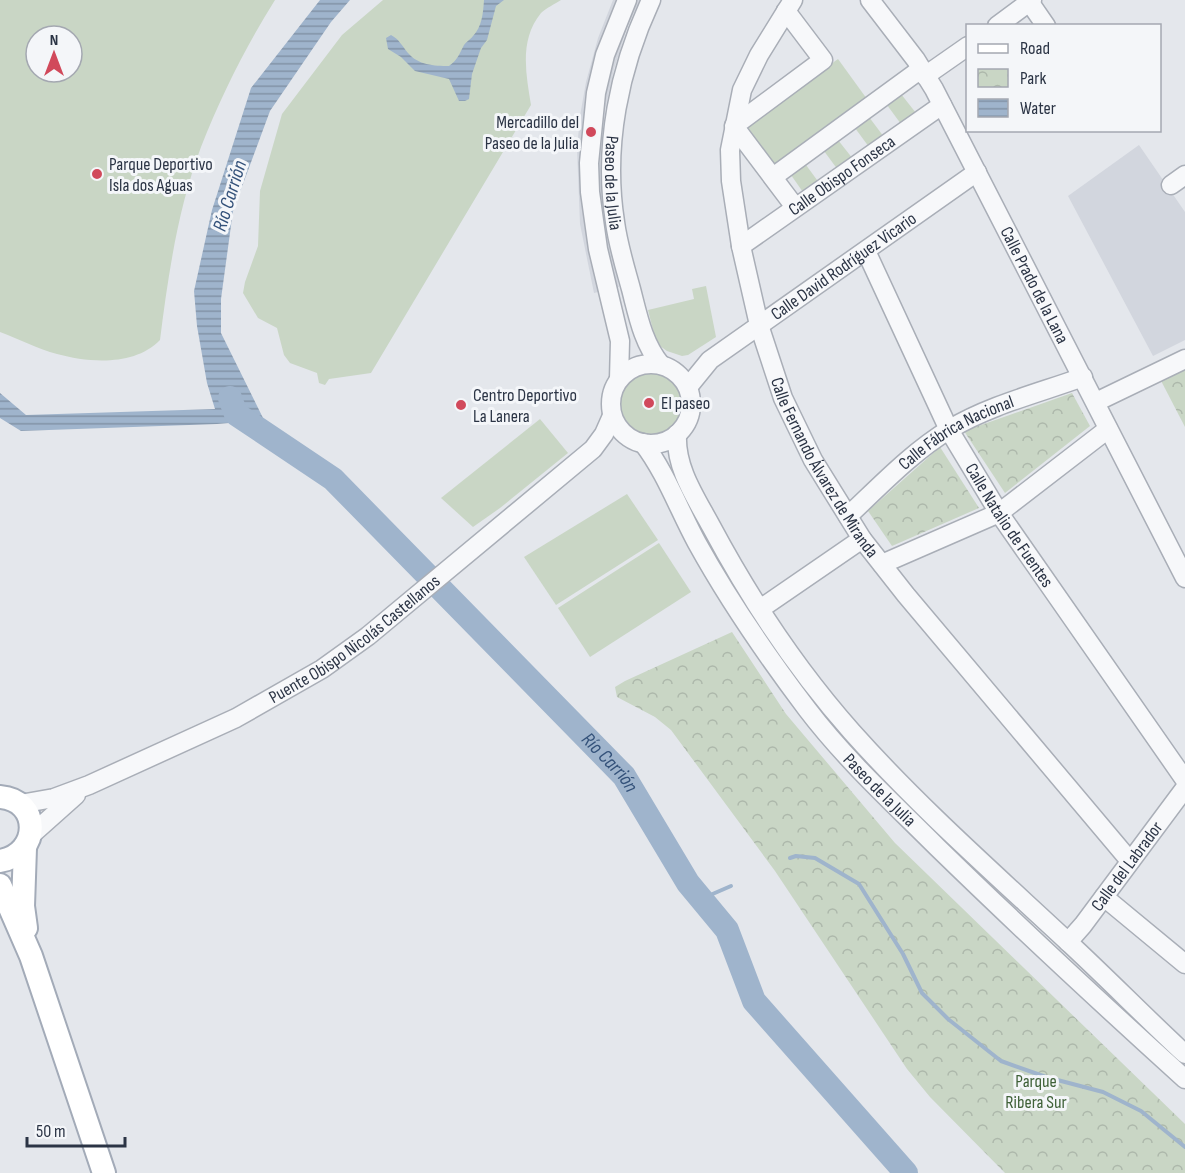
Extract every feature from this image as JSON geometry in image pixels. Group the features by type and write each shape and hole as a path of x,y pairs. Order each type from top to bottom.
{"main road":[{"path":"6,798 30,818 23,906 31,956"},
{"path":"0,861 9,859 28,842"},
{"path":"0,885 31,956 104,1173"}],"street":[{"name":"Paseo de la Julia","path":"619,379 620,341 598,249 590,192 589,163 596,93 605,56 627,0"},
{"name":"Paseo de la Julia","path":"651,0 636,30 621,79 614,121 612,172 615,222 643,333 649,349 667,367"},
{"name":"Calle Prado de la Lana","path":"870,0 923,72 942,105 1185,578"},
{"path":"1000,24 1030,1 1045,24"},
{"path":"790,5 823,60 734,126 795,207"},
{"name":"Calle Fernando Álvarez de Miranda","path":"790,5 759,56 742,90 730,150 731,181 741,246 759,325 783,398 813,460 862,539 1130,861"},
{"name":"Calle Obispo Fonseca","path":"773,177 923,72 966,47"},
{"name":"Calle Obispo Fonseca","path":"741,246 942,105"},
{"name":"Calle David Rodríguez Vicario","path":"688,387 710,360 976,172"},
{"name":"Calle Natalio de Fuentes","path":"866,251 949,430 999,513 1185,780"},
{"name":"Paseo de la Julia","path":"620,341 629,356 640,365"},
{"path":"1096,402 1185,359"},
{"name":"Calle David Rodríguez Vicario","path":"667,367 710,360"},
{"path":"640,365 667,367 688,387 691,402 690,413 684,427 677,434 661,442 643,443 626,436 617,427 610,404 612,392 619,379 630,368 640,365"},
{"name":"Calle Fábrica Nacional","path":"848,516 902,467 949,430 981,414 1083,377"},
{"name":"Puente Obispo Nicolás Castellanos","path":"6,798 54,798 89,785 236,718 322,669 368,636 593,450 612,416"},
{"path":"882,564 999,513 1108,429"},
{"name":"Paseo de la Julia","path":"677,434 678,456 684,475 721,545 791,655 853,732 934,816 1185,1054"},
{"name":"Puente Obispo Nicolás Castellanos","path":"593,450 626,436"},
{"name":"Paseo de la Julia","path":"643,443 657,463 697,544 737,608 789,685 827,733 865,776 967,876 1185,1079"},
{"path":"760,609 862,539"},
{"name":"Puente Obispo Nicolás Castellanos","path":"28,842 63,805 89,785"},
{"name":"Calle del Labrador","path":"1068,942 1130,861 1181,801"},
{"path":"1104,897 1185,964"}],"shaded area":[{"name":"Mercadillo del Paseo de la Julia","path":"613,0 640,0 627,28 614,69 605,110 601,152 603,205 619,287 594,293 580,224 577,149 586,82 598,38"},
{"path":"1139,145 1185,212 1185,340 1153,356 1068,196"}],"green space":[{"name":"Parque Deportivo Isla dos Aguas","path":"0,0 275,0 244,53 226,90 193,170 175,242 160,340 138,354 112,360 70,357 0,332"},
{"path":"383,0 561,0 541,13 529,34 526,58 531,105 371,373 329,379 325,385 319,383 317,373 290,363 284,355 277,328 258,318 243,293 258,246 260,191 282,114 342,35"},
{"path":"838,59 867,99 775,165 746,125"},
{"path":"901,94 916,113 901,124 887,105"},
{"path":"869,117 884,137 869,147 855,128"},
{"path":"838,140 853,159 838,170 824,151"},
{"path":"806,165 820,184 805,195 791,175"},
{"path":"706,286 716,337 688,355 682,356 667,351 655,338 648,310 694,299 692,289"},
{"path":"1185,359 1185,427 1157,373"},
{"path":"651,364 666,367 679,376 688,389 691,404 688,419 679,432 666,441 651,444 636,441 623,432 614,419 611,404 614,389 623,376 636,367"},
{"path":"1072,393 1090,426 1005,493 964,431"},
{"path":"540,419 568,453 473,527 441,498"},
{"path":"940,447 979,508 892,546 868,511"},
{"path":"627,494 658,540 556,605 524,557"},
{"path":"659,543 691,592 590,657 558,608"},
{"name":"Parque Ribera Sur","path":"732,632 786,714 895,843 1185,1124 1185,1173 1005,1173 930,1097 907,1069 775,871 671,730 655,717 617,697 615,687 625,681"}],"water":[{"path":"320,0 350,0 331,22 270,111 233,211 221,299 221,333 264,420 217,424 21,431 0,418 0,393 26,415 215,409 207,383 197,326 194,291 212,210 251,88"},
{"path":"484,0 504,0 496,6 487,40 481,48 472,74 469,99 459,101 449,79 415,71 401,57 388,49 386,38 391,35 417,60 432,65 449,66 478,28"}],"waterway":[{"name":"Río Carrión","path":"230,398 236,414 333,479 624,776 688,883 727,930 754,1001 906,1173"},
{"path":"790,858 796,856 815,858 859,884 903,954 922,993 948,1019 1001,1061 1046,1077 1103,1092 1141,1111 1185,1147"},
{"path":"701,899 731,886"}],"place":[{"name":"Mercadillo del Paseo de la Julia","path":"591,132"},
{"name":"Parque Deportivo Isla dos Aguas","path":"97,174"},
{"name":"El paseo","path":"649,403"},
{"name":"Centro Deportivo La Lanera","path":"461,405"}]}
